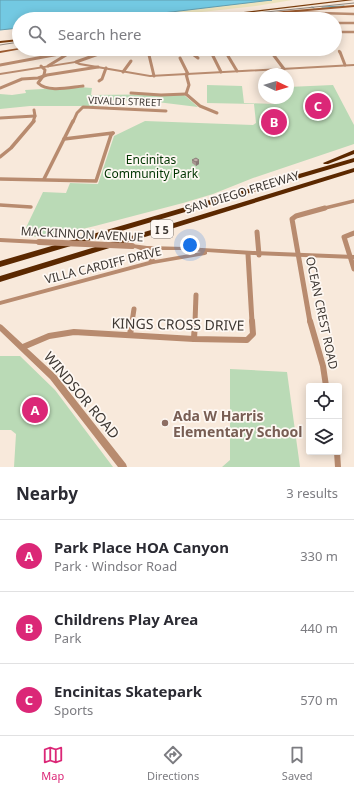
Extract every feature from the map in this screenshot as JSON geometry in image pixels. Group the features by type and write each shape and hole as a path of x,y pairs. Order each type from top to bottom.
{"highway":[{"path":"260,188 354,152"},
{"name":"SAN DIEGO FREEWAY","path":"0,262 12,260 354,160"},
{"path":"0,269 330,170 333,166"},
{"name":"SAN DIEGO FREEWAY","path":"0,279 354,170"},
{"path":"0,274 334,173 344,173"},
{"path":"323,180 354,175"}],"main road":[{"path":"248,12 352,0"},
{"path":"283,12 354,6"},
{"path":"0,42 12,41"},
{"path":"0,52 12,50"}],"street":[{"path":"342,14 354,14"},
{"path":"342,23 354,23"},
{"path":"342,32 354,32"},
{"path":"0,65 48,56"},
{"path":"48,66 63,56"},
{"path":"0,74 41,66 76,62 94,56"},
{"path":"149,56 154,76"},
{"path":"213,56 221,72"},
{"path":"228,56 237,71"},
{"path":"274,56 283,68"},
{"path":"340,56 345,65"},
{"path":"180,58 190,82 190,86 186,94"},
{"path":"123,72 131,61"},
{"path":"76,62 79,64 123,72 154,76 258,70"},
{"path":"294,68 354,65"},
{"path":"41,66 45,70 38,83 44,87 83,86"},
{"path":"0,88 22,79 38,78 98,67"},
{"path":"99,81 102,79 106,68"},
{"path":"131,93 161,95 186,94"},
{"path":"186,94 189,98 205,109 217,112"},
{"name":"VIVALDI STREET","path":"64,139 77,113 82,107 166,111"},
{"path":"0,156 19,139 34,121 34,110"},
{"path":"0,118 35,116"},
{"path":"0,179 96,181 111,135 113,133 64,139 44,179"},
{"path":"0,152 5,152"},
{"name":"OCEAN CREST ROAD","path":"326,383 323,366 310,321 292,221 296,216 354,201"},
{"path":"0,205 31,207"},
{"path":"257,232 259,254"},
{"path":"354,233 346,235 344,238 352,257 354,269"},
{"name":"MACKINNON AVENUE","path":"0,240 192,249 248,254 298,254 352,257"},
{"path":"135,247 146,250 153,262"},
{"name":"VILLA CARDIFF DRIVE","path":"0,303 153,262 213,252"},
{"name":"KINGS CROSS DRIVE","path":"23,347 49,336 62,333 247,340 252,337 253,334 248,254"},
{"path":"194,339 196,295"},
{"path":"130,336 134,309"},
{"name":"WINDSOR ROAD","path":"0,326 53,376 123,467"},
{"path":"337,455 338,467"}],"green space":[{"name":"Encinitas Community Park","path":"207,85 242,86 244,103 294,104 294,87 333,85 354,125 354,144 253,178 213,194 183,203 48,237 22,236 43,192 66,193 70,183 98,184 114,136 145,121 253,125 256,123 254,104 207,103"},
{"path":"79,87 92,88 91,95 183,94 198,107 157,102 116,100 108,101 99,106 30,106 0,109 0,94 12,95 26,93 25,90"},
{"path":"0,356 20,356 55,390 113,467 14,467 16,434 11,430 0,430"},
{"path":"230,369 287,372 300,467 222,467 230,460"}],"sand":[{"path":"272,0 292,0 256,6 202,12 171,12"}],"water":[{"path":"0,0 272,0 171,12 12,12 12,29 0,30"}],"building":[{"path":"196,158 199,160 196,162 192,160"}],"waterway":[{"path":"322,7 344,6"}],"railway":[{"path":"266,12 354,3"},
{"path":"0,45 12,43"}],"place":[{"name":"Encinitas Skatepark","path":"318,106"},
{"name":"Childrens Play Area","path":"274,122"},
{"name":"Park Place HOA Canyon","path":"35,410"},
{"name":"Ada W Harris Elementary School","path":"165,423"}]}
